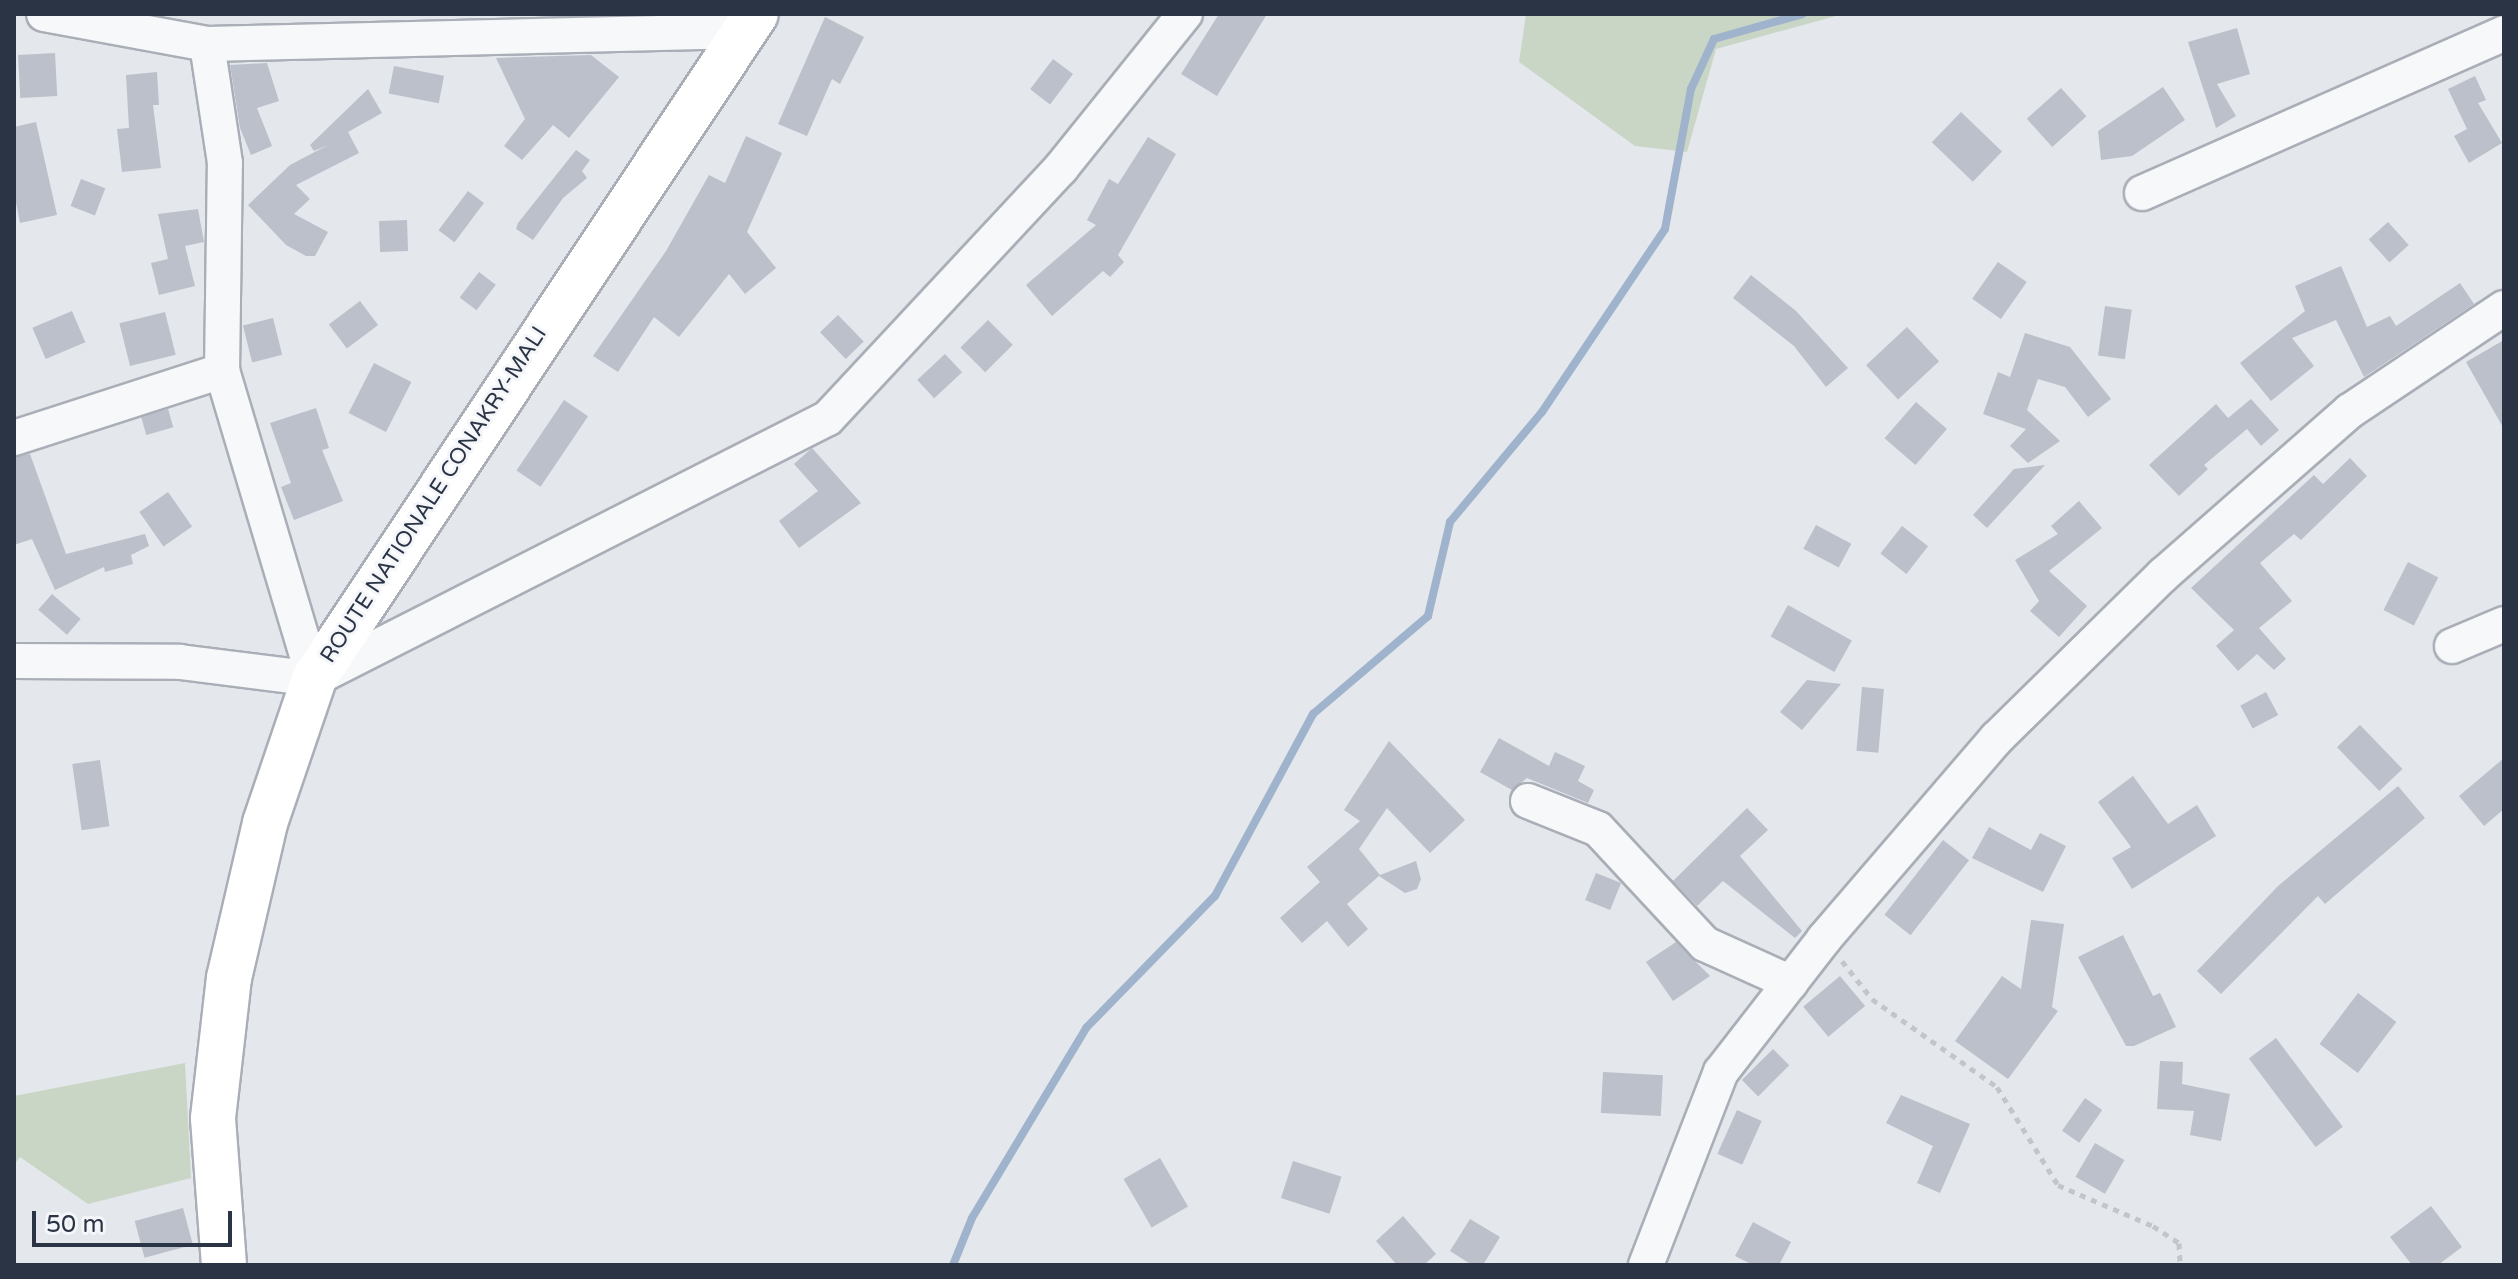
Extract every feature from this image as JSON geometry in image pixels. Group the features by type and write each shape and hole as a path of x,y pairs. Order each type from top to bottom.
{"highway":[{"name":"ROUTE NATIONALE CONAKRY-MALI","path":"224,1265 213,1118 229,978 265,823 314,679 750,22"}],"street":[{"path":"44,14 137,22 207,44 750,22"},
{"path":"14,661 180,662 314,679 828,418 1061,168 1185,14"},
{"path":"2142,193 2504,33"},
{"path":"207,44 225,163 222,371 314,679"},
{"path":"1646,1265 1721,1072 1824,939 1997,738 2163,575 2350,411 2504,308"},
{"path":"14,438 222,371"},
{"path":"2452,646 2504,624"},
{"path":"1528,801 1598,829 1705,944 1791,983"}],"path":[{"path":"1824,939 1872,999 1997,1087 2058,1185 2153,1226 2179,1243 2180,1265"}],"green space":[{"path":"1526,14 1843,14 1716,49 1687,152 1635,146 1519,62"},
{"path":"185,1063 191,1178 88,1204 20,1157 14,1165 14,1096"}],"building":[{"path":"1219,14 1267,14 1217,96 1181,74"},
{"path":"825,17 864,37 840,84 832,79 807,136 778,124"},
{"path":"2237,28 2250,74 2217,84 2236,116 2216,128 2188,42"},
{"path":"55,53 57,96 20,98 18,55"},
{"path":"591,55 619,77 569,138 553,125 522,160 504,146 525,119 496,58"},
{"path":"1053,59 1073,74 1050,104 1030,89"},
{"path":"267,63 279,101 257,108 272,146 251,155 240,128 230,65"},
{"path":"394,66 444,76 439,103 389,93"},
{"path":"157,72 159,105 153,105 161,168 122,172 117,129 129,128 126,75"},
{"path":"2475,76 2486,100 2478,103 2502,143 2469,163 2454,136 2467,129 2448,89"},
{"path":"2163,87 2185,120 2132,156 2101,160 2098,131"},
{"path":"2061,88 2086,116 2052,147 2027,119"},
{"path":"368,89 382,113 348,132 359,153 296,185 310,199 294,214 328,232 315,256 306,256 286,245 248,205 290,165 328,145 314,151 310,145"},
{"path":"1961,112 2002,152 1973,182 1932,142"},
{"path":"36,122 57,215 20,223 14,192 14,127"},
{"path":"746,136 782,153 747,232 776,268 745,294 729,274 679,337 654,317 618,372 593,356 666,251 709,175 725,183"},
{"path":"1148,137 1176,154 1118,255 1124,262 1110,277 1103,271 1052,316 1026,285 1096,225 1087,220 1109,179 1118,184"},
{"path":"576,150 590,160 582,171 587,178 563,198 533,240 516,229 518,223"},
{"path":"81,179 105,188 95,215 71,206"},
{"path":"468,191 484,203 454,242 439,230"},
{"path":"198,209 204,242 185,246 195,286 159,295 151,263 168,259 158,214"},
{"path":"407,220 408,251 380,252 379,221"},
{"path":"2388,222 2409,245 2389,262 2369,239"},
{"path":"1998,262 2027,282 2001,319 1972,299"},
{"path":"2341,266 2367,327 2390,316 2396,326 2460,283 2474,304 2364,377 2336,320 2292,338 2314,366 2271,401 2240,363 2305,311 2295,286"},
{"path":"479,272 496,285 477,310 460,298"},
{"path":"1751,275 1796,311 1848,368 1826,387 1794,346 1733,298"},
{"path":"360,301 378,325 347,348 329,324"},
{"path":"2105,306 2132,310 2125,359 2098,356"},
{"path":"72,311 85,342 46,359 32,328"},
{"path":"165,312 176,355 130,366 119,323"},
{"path":"838,315 864,342 846,359 820,332"},
{"path":"273,318 282,355 252,362 243,325"},
{"path":"988,320 1013,345 985,372 960,348"},
{"path":"1907,327 1939,361 1898,400 1866,365"},
{"path":"2025,333 2070,347 2111,399 2088,417 2065,387 2038,379 2027,410 2060,441 2028,463 2010,446 2026,429 1983,414 1998,372 2010,377"},
{"path":"2504,340 2504,429 2466,362"},
{"path":"945,354 962,372 934,398 917,380"},
{"path":"374,363 411,382 386,432 349,413"},
{"path":"2251,399 2279,430 2261,446 2247,429 2204,465 2208,469 2179,496 2149,465 2216,404 2228,418"},
{"path":"564,400 588,416 541,487 516,470"},
{"path":"1916,402 1947,429 1915,465 1885,438"},
{"path":"316,408 329,448 322,450 343,501 294,520 281,487 291,483 270,423"},
{"path":"168,409 173,427 146,435 141,417"},
{"path":"812,448 861,503 799,548 779,521 818,491 794,464"},
{"path":"30,454 66,554 145,534 149,546 131,555 133,564 105,572 104,567 55,590 32,539 14,545 14,457"},
{"path":"2350,458 2367,476 2301,540 2294,534 2260,563 2292,601 2259,628 2286,659 2274,670 2257,654 2238,671 2216,646 2234,630 2191,588 2314,475 2323,484"},
{"path":"2045,465 1987,528 1973,515 2014,469"},
{"path":"168,492 192,526 163,546 139,512"},
{"path":"2079,501 2102,528 2049,571 2087,606 2059,637 2030,611 2039,601 2015,560 2058,534 2051,526"},
{"path":"1816,525 1851,544 1839,568 1803,549"},
{"path":"1902,526 1928,546 1906,574 1880,554"},
{"path":"2408,562 2438,577 2414,626 2383,610"},
{"path":"52,594 81,619 67,635 38,610"},
{"path":"1788,605 1852,640 1834,672 1771,636"},
{"path":"1807,680 1841,684 1802,730 1780,712"},
{"path":"1862,687 1884,689 1878,753 1856,751"},
{"path":"2266,692 2278,715 2253,729 2240,706"},
{"path":"2360,725 2402,769 2379,791 2337,747"},
{"path":"1499,738 1549,766 1555,752 1585,766 1578,781 1594,790 1588,803 1527,778 1512,790 1480,772"},
{"path":"1389,741 1465,820 1430,853 1387,808 1359,849 1380,875 1416,861 1421,879 1417,889 1405,893 1379,876 1347,904 1368,929 1348,947 1327,921 1302,943 1280,918 1320,882 1307,867 1360,821 1344,810"},
{"path":"2504,758 2504,809 2484,826 2459,796"},
{"path":"100,760 109,826 82,830 72,764"},
{"path":"2133,776 2168,824 2197,805 2216,836 2132,889 2112,858 2131,847 2098,802"},
{"path":"2398,786 2425,818 2325,904 2318,896 2221,994 2197,971 2278,886"},
{"path":"1747,808 1768,830 1740,856 1802,931 1795,938 1723,881 1697,906 1673,881"},
{"path":"1989,827 2031,850 2040,833 2066,846 2043,892 1972,858"},
{"path":"1943,840 1969,860 1911,935 1885,915"},
{"path":"1596,873 1621,883 1610,910 1585,900"},
{"path":"2031,920 2064,924 2052,1007 2058,1011 2008,1079 1955,1041 2002,976 2021,989"},
{"path":"2123,935 2153,996 2160,993 2176,1027 2134,1046 2126,1046 2078,957"},
{"path":"1676,942 1710,976 1673,1001 1646,962"},
{"path":"1840,976 1865,1006 1828,1037 1803,1007"},
{"path":"2358,993 2396,1022 2358,1073 2319,1044"},
{"path":"2276,1038 2343,1127 2316,1147 2249,1058"},
{"path":"1773,1049 1789,1065 1758,1096 1742,1080"},
{"path":"2160,1061 2183,1062 2182,1084 2230,1094 2221,1141 2190,1135 2194,1111 2157,1109"},
{"path":"1603,1072 1663,1075 1661,1116 1601,1113"},
{"path":"1901,1095 1970,1124 1940,1193 1917,1183 1933,1146 1886,1123"},
{"path":"2085,1098 2102,1110 2079,1143 2062,1131"},
{"path":"1737,1110 1762,1121 1742,1165 1717,1154"},
{"path":"2095,1143 2124,1160 2105,1194 2076,1177"},
{"path":"1160,1158 1188,1206 1152,1227 1124,1179"},
{"path":"1293,1161 1342,1177 1329,1214 1281,1198"},
{"path":"2431,1206 2462,1247 2438,1265 2412,1265 2390,1237"},
{"path":"183,1208 193,1245 145,1258 135,1221"},
{"path":"1403,1216 1436,1254 1424,1265 1397,1265 1376,1241"},
{"path":"1470,1219 1500,1237 1483,1265 1472,1265 1450,1251"},
{"path":"1753,1222 1791,1242 1779,1265 1753,1265 1735,1256"}],"waterway":[{"path":"953,1265 972,1218 1086,1028 1215,896 1313,714 1428,616 1450,522 1542,412 1665,229 1691,89 1714,39 1803,14"}]}
